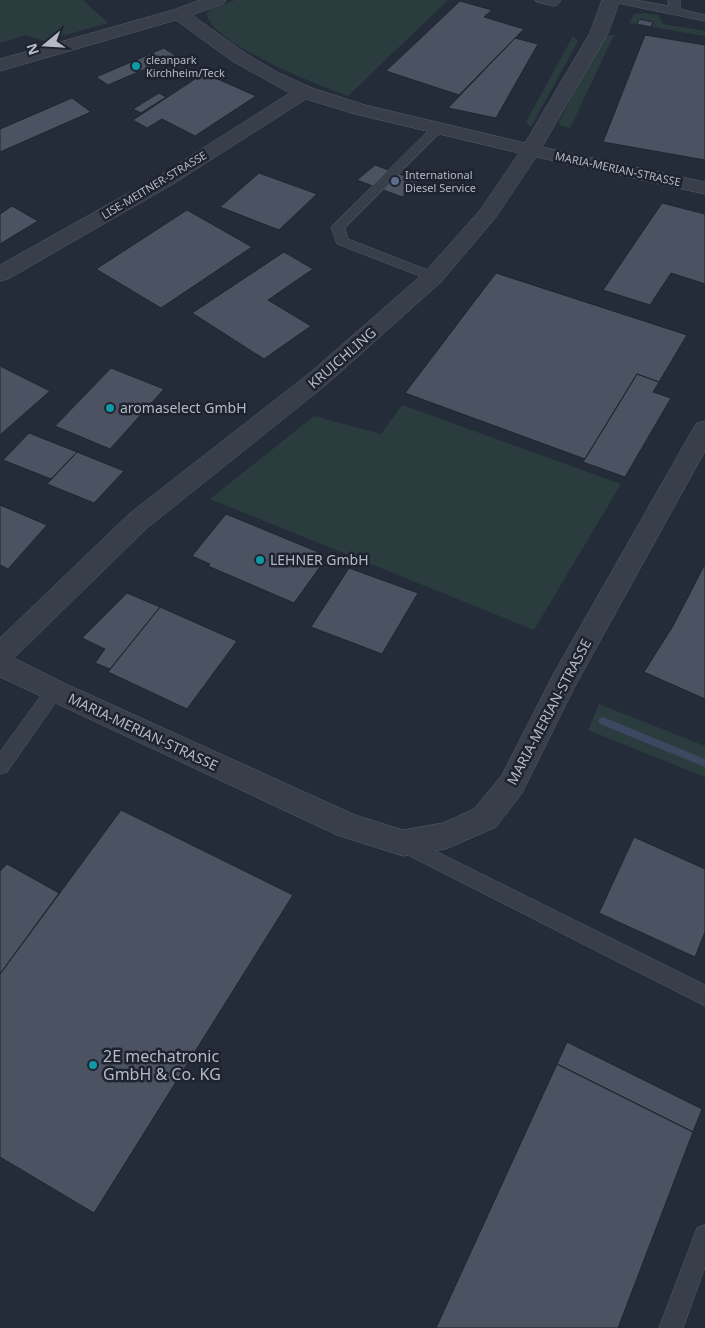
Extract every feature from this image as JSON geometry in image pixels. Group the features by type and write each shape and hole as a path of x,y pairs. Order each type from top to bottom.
{"street":[{"path":"0,65 179,14 217,0"},
{"name":"KRUICHLING","path":"0,655 138,521 319,378 433,277 489,213 530,151 599,33 611,0"},
{"path":"179,14 247,63 305,92 354,107 530,151"},
{"name":"LISE-MEITNER-STRASSE","path":"0,274 166,180 305,92"},
{"name":"MARIA-MERIAN-STRASSE","path":"530,151 705,188"},
{"name":"MARIA-MERIAN-STRASSE","path":"0,664 54,691 348,826 404,843 446,836 486,818 512,784 564,681 701,446"}],"lane":[{"path":"541,0 553,3 555,0"},
{"path":"617,0 675,6 705,18"},
{"path":"433,277 342,241 338,226 438,128"},
{"path":"0,766 54,691"},
{"path":"404,843 705,996"},
{"path":"671,1328 705,1236"}],"shaded area":[{"path":"0,0 83,0 108,23 44,41 26,35 0,43"},
{"path":"235,0 448,0 348,96 268,62 226,38 213,25 207,14 210,10"},
{"path":"634,14 658,15 663,24 705,31 705,36 629,23"},
{"path":"614,35 570,128 561,126 559,122 604,36"},
{"path":"573,36 578,41 531,127 526,122"},
{"path":"402,405 621,484 534,630 210,499 314,416 381,434"},
{"path":"599,704 705,746 705,777 588,730"}],"building":[{"path":"460,1 492,10 484,17 524,29 459,95 386,71"},
{"path":"639,19 653,22 651,27 637,24"},
{"path":"645,35 705,45 705,160 603,142"},
{"path":"515,38 538,44 496,118 448,108"},
{"name":"cleanpark Kirchheim/Teck","path":"164,48 176,56 108,85 96,77"},
{"path":"204,73 256,96 195,136 162,119 147,128 133,120"},
{"path":"159,93 166,97 141,113 133,109"},
{"path":"72,98 91,112 0,152 0,129"},
{"path":"375,165 418,181 402,197 357,180"},
{"path":"259,173 317,194 279,230 220,207"},
{"path":"662,203 705,214 705,284 671,273 650,305 603,290"},
{"path":"12,206 38,221 0,244 0,214"},
{"path":"187,210 252,247 161,308 96,269"},
{"path":"284,252 313,269 268,300 311,326 264,359 192,313"},
{"path":"496,273 687,335 659,382 637,374 585,459 405,393"},
{"path":"0,366 50,391 0,435"},
{"name":"aromaselect GmbH","path":"111,368 164,389 110,449 55,426"},
{"path":"637,374 659,382 653,392 671,398 625,477 583,462"},
{"path":"29,433 77,452 51,479 3,460"},
{"path":"77,452 124,471 94,503 47,484"},
{"path":"0,505 47,525 8,569 0,565"},
{"name":"LEHNER GmbH","path":"226,514 323,554 316,565 320,567 294,603 208,566 210,564 192,556"},
{"path":"705,564 705,699 644,672 673,626"},
{"path":"349,568 418,593 382,654 311,627"},
{"path":"127,593 160,607 110,669 95,663 105,649 82,638"},
{"path":"160,607 237,641 187,709 108,672"},
{"name":"2E mechatronic GmbH & Co. KG","path":"121,810 293,895 94,1213 0,1157 0,974"},
{"path":"634,837 705,869 705,932 695,957 599,913"},
{"path":"7,864 59,893 0,974 0,871"},
{"path":"567,1042 702,1109 693,1132 557,1064"},
{"path":"557,1064 693,1132 618,1328 436,1328"}],"waterway":[{"path":"603,721 705,763"}],"place":[{"name":"cleanpark Kirchheim/Teck","path":"136,66"},
{"name":"International Diesel Service","path":"395,181"},
{"name":"aromaselect GmbH","path":"110,408"},
{"name":"LEHNER GmbH","path":"260,560"},
{"name":"2E mechatronic GmbH & Co. KG","path":"93,1065"}]}
